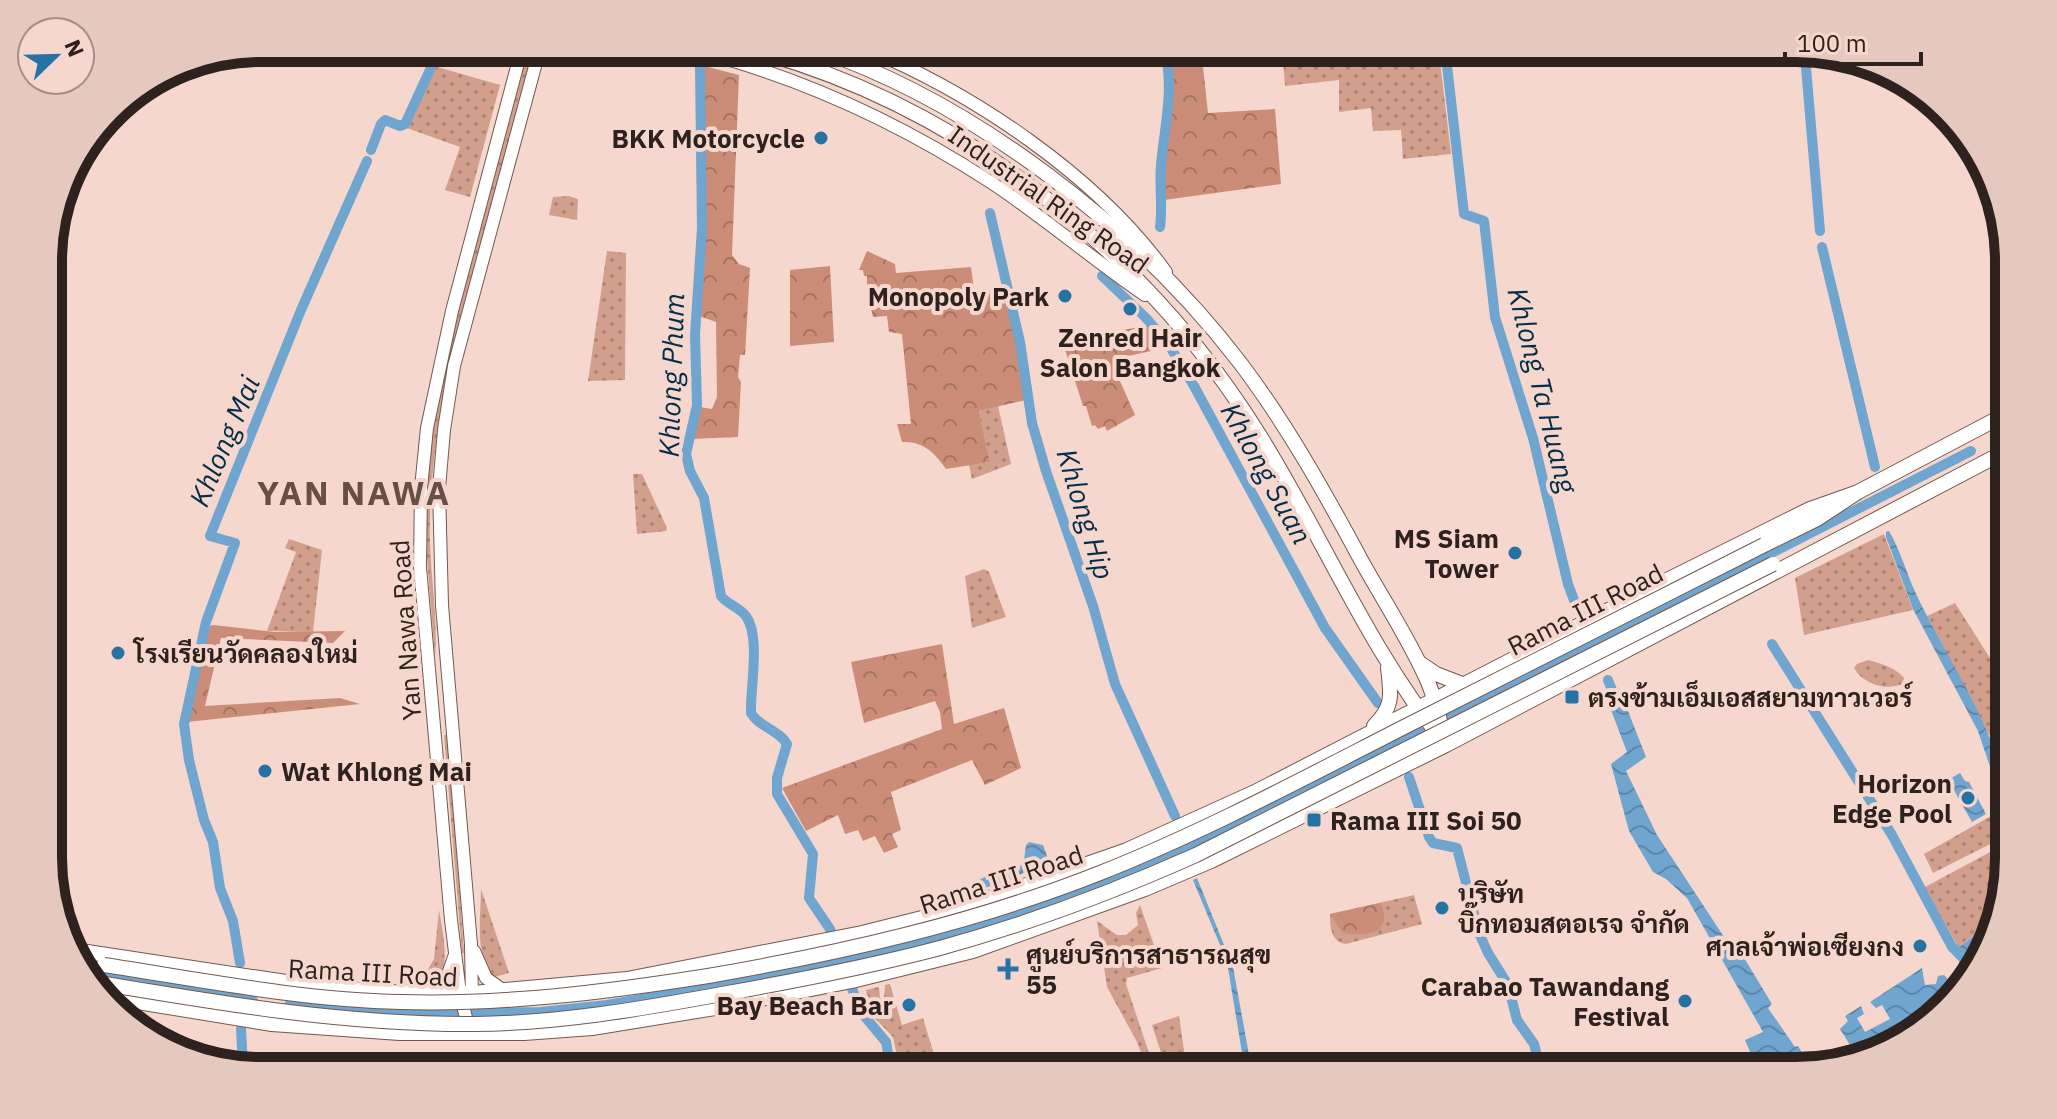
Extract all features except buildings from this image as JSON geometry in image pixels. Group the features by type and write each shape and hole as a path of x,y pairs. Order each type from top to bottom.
{"main road":[{"name":"Yan Nawa Road","path":"467,999 455,953 419,530 427,428 452,311 518,62"},
{"name":"Yan Nawa Road","path":"469,1026 467,999 471,944 442,605 439,505 444,430 454,366 536,62"},
{"name":"Industrial Ring Road","path":"737,62 856,106 931,145 1019,202 1102,266 1161,306"},
{"name":"Industrial Ring Road","path":"786,62 877,95 976,149 1070,216 1161,306 1222,381 1260,436 1387,664 1416,708 1446,745"},
{"name":"Industrial Ring Road","path":"845,62 929,98 1037,167 1080,201 1182,295"},
{"name":"Industrial Ring Road","path":"898,62 1002,120 1066,169 1147,245 1182,295 1240,363 1282,422 1417,661 1434,698 1446,745"},
{"name":"Rama III Road","path":"92,963 306,996 384,1002 443,1002 549,997 626,988 748,969 899,937 1042,894 1172,843 1817,519 1858,492 1995,420"},
{"name":"Rama III Road","path":"121,999 272,1024 378,1032 469,1026 530,1033 631,1023 852,981 973,951 1145,889 1211,861 1446,745 1995,457"},
{"name":"Rama III Road","path":"86,952 296,984 467,999 504,991 627,979 831,940 995,898 1127,850 1255,792 1434,698 1810,509 1858,492"},
{"name":"Rama III Road","path":"107,984 260,1010 322,1017 478,1024 626,1010 829,975 888,961 1041,916 1196,855 1825,538 1870,521"},
{"path":"434,721 439,729 447,721 442,662 447,656"},
{"path":"1417,661 1436,674 1462,684"},
{"path":"1363,736 1388,710 1391,698 1387,664"},
{"path":"1489,671 1491,696 1511,710"},
{"path":"1255,792 1274,805 1276,827"},
{"path":"471,944 486,978 504,991"},
{"path":"426,994 446,980 455,953"},
{"path":"627,979 619,989 618,1004 631,1023"},
{"path":"378,1032 390,1013 388,1002 380,992"}],"shaded area":[{"path":"524,62 530,62 446,382 439,422 430,521 435,658 426,545 426,491 445,363"},
{"path":"1283,62 1440,62 1451,154 1403,159 1401,130 1373,131 1371,108 1339,112 1339,80 1285,86"},
{"path":"434,66 500,85 470,197 445,190 460,147 407,128"},
{"path":"553,197 578,199 577,220 549,215"},
{"path":"607,251 626,253 625,380 588,381"},
{"path":"998,406 1011,464 972,479 969,465 990,462 979,411"},
{"path":"633,474 642,474 666,531 637,534"},
{"path":"1884,534 1913,610 1804,635 1795,578"},
{"path":"289,539 322,550 313,632 267,631 296,552 285,548"},
{"path":"984,569 989,572 1006,617 972,628 965,576"},
{"path":"1955,603 1995,666 1995,732 1989,735 1927,616"},
{"path":"1868,660 1897,671 1904,678 1902,684 1882,686 1863,678 1854,668"},
{"path":"444,735 448,735 464,953 462,953"},
{"path":"1991,816 1994,821 1991,823 1995,830 1995,842 1933,873 1924,854"},
{"path":"1995,850 1993,884 1984,922 1980,932 1958,947 1925,887"},
{"path":"481,889 509,973 494,977 481,948"},
{"path":"1414,895 1422,924 1346,944 1337,940 1332,933 1330,914"},
{"path":"1140,905 1162,968 1127,978 1126,984 1150,1057 1143,1057 1107,987 1097,921 1117,935 1126,935 1138,925 1136,913"},
{"path":"439,910 444,946 443,972 440,981 422,985 434,959"},
{"path":"890,984 902,1025 923,1018 935,1057 897,1057 893,1037 869,1012 866,990 879,987 880,998 884,999 885,985"},
{"path":"1179,1016 1185,1057 1162,1057 1152,1025"}],"green space":[{"path":"1171,62 1203,62 1208,113 1275,109 1281,184 1164,200 1162,172 1173,80"},
{"path":"704,66 739,75 732,255 739,264 750,268 745,355 740,355 738,377 741,382 738,437 691,439 700,407 712,409 717,397 716,322 699,316 706,229"},
{"path":"867,251 895,264 896,273 971,267 975,297 988,297 987,291 1004,287 1017,340 1026,400 979,411 990,462 946,469 927,449 916,443 902,442 897,424 911,424 902,334 889,332 887,316 873,317 870,304 889,300 889,287 867,288 867,276 859,270"},
{"path":"830,266 834,342 790,346 790,270"},
{"path":"1146,326 1165,348 1128,356 1131,375 1120,381 1135,415 1107,431 1105,426 1098,429 1092,426 1062,340"},
{"path":"210,626 275,632 345,631 333,643 221,638 205,706 340,698 360,704 187,722"},
{"path":"942,644 954,724 1004,708 1021,768 985,785 972,760 891,792 901,830 892,834 898,847 884,853 875,836 863,841 858,830 845,834 838,815 806,831 782,788 942,729 935,701 864,723 851,662"},
{"path":"1381,903 1384,921 1368,934 1342,932 1330,914"}],"water":[{"path":"1889,531 1897,546 1918,598 1989,736 1995,753 1995,781 1978,731 1913,609 1886,532"},
{"path":"1619,688 1646,757 1626,771 1657,835 1726,940 1732,938 1772,1004 1768,1008 1805,1057 1752,1057 1745,1040 1763,1032 1687,898 1653,872 1629,831 1611,764 1627,752 1606,697 1611,693 1609,689"},
{"name":"Horizon Edge Pool","path":"1960,773 1969,782 1986,814 1972,822 1948,780"},
{"path":"1029,842 1043,845 1049,861 1007,881 940,902 939,899 1012,864 1019,868"},
{"path":"1197,878 1233,967 1249,1057 1243,1057 1227,962 1193,880"},
{"path":"1980,932 1964,964 1959,964 1959,955 1953,951"},
{"path":"1922,968 1925,985 1936,984 1938,976 1947,978 1946,989 1907,1023 1884,1036 1840,1052 1850,1045 1840,1029 1848,1021 1845,1016 1861,1006 1864,1014 1857,1018 1865,1032 1890,1019 1882,1005 1876,1008 1870,1002"}],"waterway":[{"name":"Khlong Mai","path":"371,150 385,120 400,126 405,124 434,62"},
{"name":"Khlong Phum","path":"701,62 702,228 695,335 697,405 686,454 690,471 704,498 721,596 746,616 753,636 751,713 787,744 777,778 777,794 813,854 809,898 830,929 836,944"},
{"path":"1160,227 1161,165 1169,94 1168,62"},
{"name":"Khlong Ta Huang","path":"1447,62 1464,214 1484,221 1495,317 1533,438 1568,584 1578,611"},
{"path":"1806,63 1820,231"},
{"name":"Khlong Mai","path":"240,963 233,921 220,888 213,842 204,820 189,760 184,724 206,622 235,543 210,536 301,310 367,161"},
{"name":"Khlong Hip","path":"990,213 1020,342 1032,423 1046,471 1093,606 1115,684 1175,816"},
{"path":"1822,247 1875,467"},
{"name":"Khlong Suan","path":"1102,276 1169,345 1325,628 1378,703"},
{"path":"1450,717 1971,451"},
{"path":"1772,644 1892,835 1952,947 1966,961"},
{"name":"Khlong Ta Huang","path":"1608,680 1616,700"},
{"path":"289,1005 382,1014 541,1012 607,1005 747,981 957,934 1059,901 1163,859 1420,732"},
{"name":"Khlong Suan","path":"1409,777 1433,843 1457,848 1479,933 1508,985 1517,1020 1534,1044 1537,1057"},
{"path":"101,975 253,1001"},
{"name":"Khlong Phum","path":"848,978 861,1012 886,1042 889,1057"},
{"name":"Khlong Mai","path":"241,1029 242,1056"}],"place":[{"name":"BKK Motorcycle","path":"821,138"},
{"name":"Monopoly Park","path":"1065,296"},
{"name":"Zenred Hair Salon Bangkok","path":"1130,309"},
{"name":"MS Siam Tower","path":"1515,553"},
{"name":"โรงเรียนวัดคลองใหม่","path":"118,653"},
{"name":"ตรงข้ามเอ็มเอสสยามทาวเวอร์","path":"1572,697"},
{"name":"Wat Khlong Mai","path":"265,771"},
{"name":"Horizon Edge Pool","path":"1968,798"},
{"name":"Rama III Soi 50","path":"1314,820"},
{"name":"บริษัท บิ๊กทอมสตอเรจ จำกัด","path":"1442,908"},
{"name":"ศาลเจ้าพ่อเซียงกง","path":"1920,946"},
{"name":"ศูนย์บริการสาธารณสุข 55","path":"1008,969"},
{"name":"Carabao Tawandang Festival","path":"1685,1001"},
{"name":"Bay Beach Bar","path":"909,1005"}],"district":[{"name":"YAN NAWA","path":"354,492"}]}
